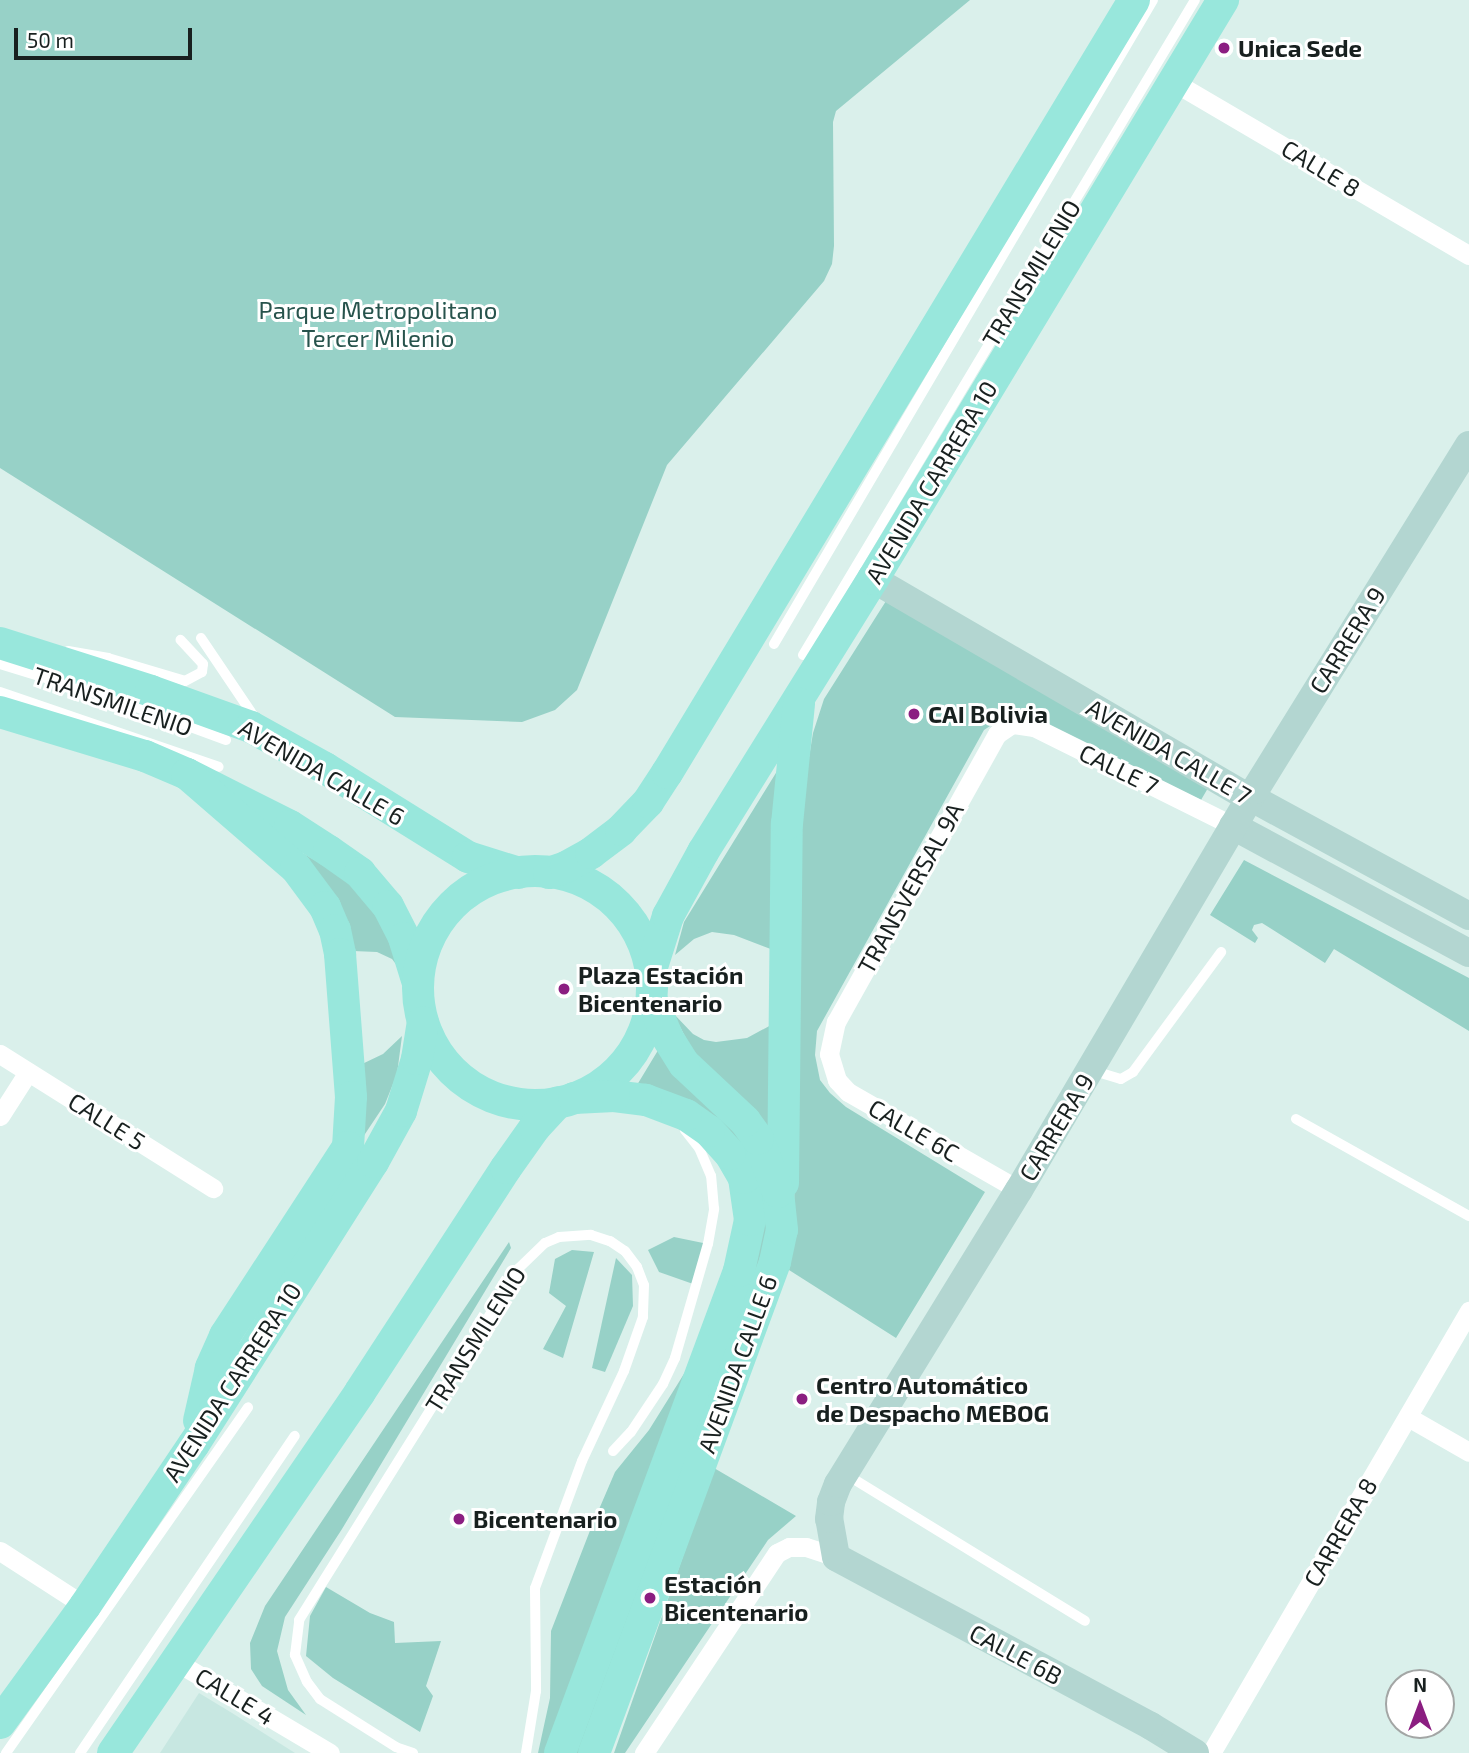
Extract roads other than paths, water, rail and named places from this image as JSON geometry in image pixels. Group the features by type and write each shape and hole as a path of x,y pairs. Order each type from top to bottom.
{"main road":[{"path":"418,982 422,959 441,918 476,888 496,878 566,867 591,853 621,830 648,802 1134,0"},
{"name":"AVENIDA CARRERA 10","path":"652,986 661,935 680,893 1223,0"},
{"name":"AVENIDA CALLE 6","path":"9,652 151,691 264,734 468,857 534,873"},
{"path":"782,1211 787,824 801,692"},
{"path":"0,712 145,756 187,774 290,826 359,873 377,890 397,922 418,982 423,1022 434,1048 452,1070 472,1086 500,1100 529,1105 566,1100 596,1088 618,1072 641,1039 652,986 634,924 618,905 597,889 574,878 534,873"},
{"path":"187,774 296,868 326,907 340,954 351,1097 348,1147 225,1336 211,1368 194,1444"},
{"name":"AVENIDA CALLE 6","path":"594,1753 775,1262 782,1211 772,1169 758,1139 745,1121 684,1064 668,1038 652,986"},
{"name":"AVENIDA CARRERA 10","path":"0,1723 85,1606 194,1444 388,1137 410,1086 423,1022"},
{"name":"AVENIDA CALLE 6","path":"560,1753 683,1424 748,1237 750,1203 744,1178 730,1154 709,1131 686,1115 661,1104 614,1096 566,1100"},
{"path":"113,1753 359,1392 506,1168 535,1127 566,1100"}],"street":[{"name":"CALLE 8","path":"1172,80 1469,255"},
{"name":"CARRERA 9","path":"836,1557 828,1519 831,1502 844,1474 1019,1190 1233,826 1256,801 1469,445"},
{"name":"AVENIDA CALLE 7","path":"873,579 1256,801 1469,916"},
{"name":"CALLE 7","path":"1003,728 1012,724 1034,727 1233,826"},
{"name":"TRANSVERSAL 9A","path":"829,1054 836,1022 1003,728"},
{"name":"AVENIDA CALLE 7","path":"1233,826 1462,949"},
{"path":"1462,949 1469,921"},
{"name":"CALLE 5","path":"0,1054 214,1188"},
{"name":"CALLE 6C","path":"829,1054 837,1080 848,1092 1019,1190"},
{"path":"0,1116 28,1072"},
{"name":"CARRERA 8","path":"1211,1753 1469,1311"},
{"path":"1408,1417 1469,1452"},
{"path":"644,1753 777,1552 789,1547 806,1547 836,1557"},
{"path":"0,1551 85,1606"},
{"name":"CALLE 6B","path":"836,1557 1151,1726 1195,1753"},
{"name":"CALLE 4","path":"175,1661 330,1753"}],"lane":[{"name":"TRANSMILENIO","path":"774,644 1153,0"},
{"name":"TRANSMILENIO","path":"803,655 1195,0"},
{"path":"201,638 264,734"},
{"path":"9,652 86,653 185,681 202,672 203,664 181,640"},
{"name":"TRANSMILENIO","path":"9,652 120,701 226,740"},
{"name":"TRANSMILENIO","path":"0,692 219,767"},
{"path":"1091,1069 1121,1079 1133,1073 1221,952"},
{"path":"613,1451 631,1432 663,1384 675,1359 708,1244 714,1209 710,1176 699,1148 661,1104"},
{"path":"1296,1119 1469,1216"},
{"name":"TRANSMILENIO","path":"413,1753 396,1746 320,1699 307,1682 295,1655 299,1620 519,1268 545,1243 559,1237 591,1235 618,1246 637,1266 644,1285 643,1317 624,1371 582,1461 535,1588 536,1690 526,1753"},
{"path":"6,1753 248,1407"},
{"path":"80,1753 295,1436"},
{"path":"844,1474 1085,1621"}],"place":[{"name":"Unica Sede","path":"1224,48"},
{"name":"CAI Bolivia","path":"914,714"},
{"name":"Plaza Estación Bicentenario","path":"564,989"},
{"name":"Centro Automático de Despacho MEBOG","path":"802,1399"},
{"name":"Bicentenario","path":"459,1519"},
{"name":"Estación Bicentenario","path":"650,1598"}],"park label":[{"name":"Parque Metropolitano Tercer Milenio","path":"378,324"}]}
